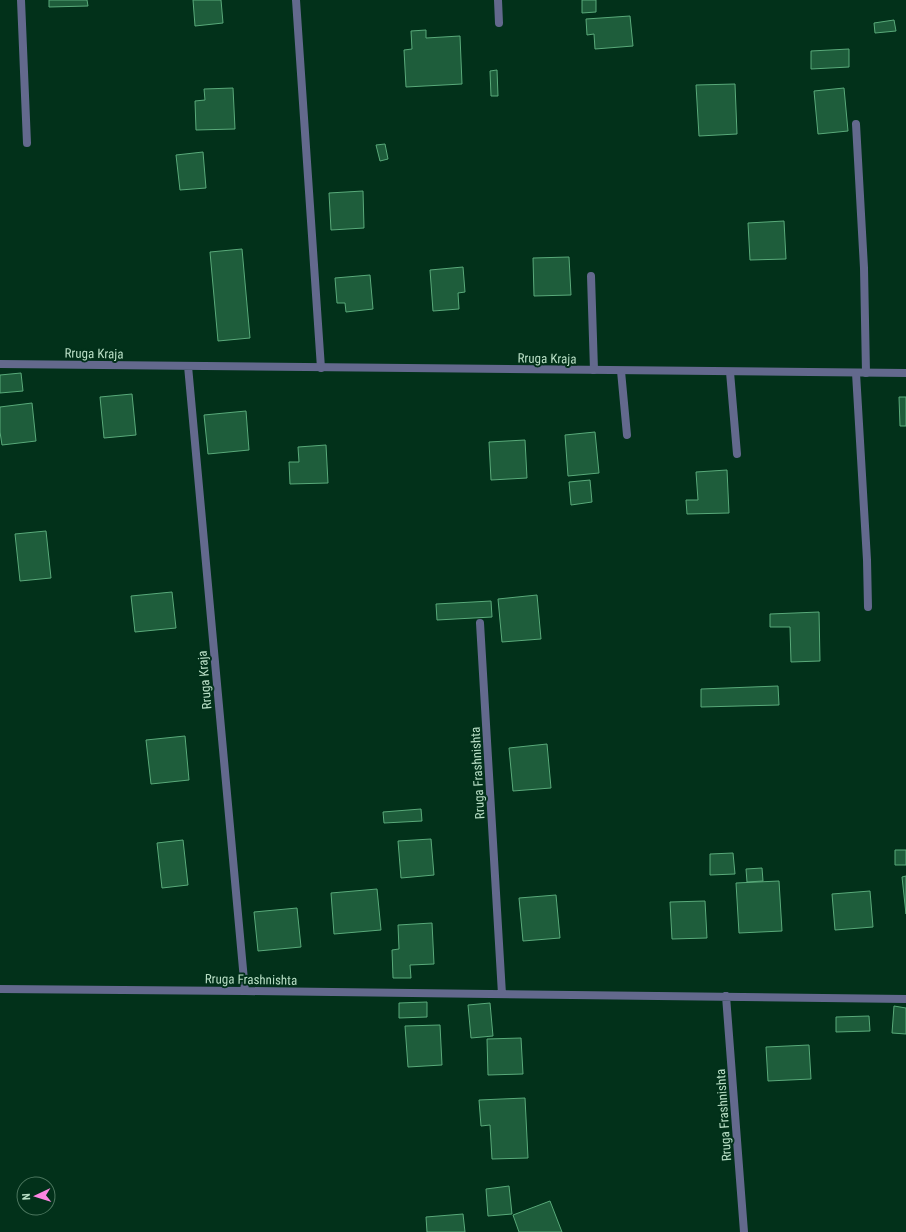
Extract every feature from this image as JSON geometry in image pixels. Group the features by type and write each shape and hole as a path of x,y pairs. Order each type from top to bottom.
{"street":[{"path":"21,0 27,143"},
{"path":"296,0 322,368"},
{"path":"498,0 499,24"},
{"path":"856,124 864,268 866,373"},
{"path":"591,276 594,370"},
{"name":"Rruga Kraja","path":"0,364 906,373"},
{"name":"Rruga Kraja","path":"188,366 245,991"},
{"path":"621,370 627,435"},
{"path":"730,372 737,454"},
{"path":"856,373 867,560 868,607"},
{"name":"Rruga Frashnishta","path":"480,623 502,994"},
{"name":"Rruga Frashnishta","path":"0,989 906,999"},
{"name":"Rruga Frashnishta","path":"726,996 744,1232"}],"building":[{"path":"49,0 87,0 88,6 49,7"},
{"path":"193,0 221,0 223,23 195,26"},
{"path":"582,0 596,0 596,12 582,13"},
{"path":"630,16 633,46 595,49 594,34 587,35 586,19"},
{"path":"894,20 896,31 875,33 874,23"},
{"path":"426,30 426,38 460,36 462,84 406,87 404,50 412,49 411,31"},
{"path":"849,49 849,67 811,69 811,51"},
{"path":"497,70 498,96 491,96 490,71"},
{"path":"735,84 737,134 699,136 696,85"},
{"path":"233,88 235,129 196,130 195,101 205,100 204,89"},
{"path":"844,88 848,131 818,134 814,91"},
{"path":"385,144 388,159 380,161 376,145"},
{"path":"203,152 206,188 180,190 176,155"},
{"path":"363,191 364,228 331,230 329,193"},
{"path":"784,221 786,259 750,260 748,223"},
{"path":"242,249 250,338 218,341 210,252"},
{"path":"569,257 571,295 534,296 533,258"},
{"path":"463,267 465,292 458,293 459,309 433,311 430,270"},
{"path":"370,275 373,309 346,312 345,303 337,303 335,278"},
{"path":"21,373 23,391 0,393 0,375"},
{"path":"132,394 136,435 104,438 100,397"},
{"path":"899,397 906,397 906,426 900,426"},
{"path":"32,403 36,441 2,445 0,432 0,407"},
{"path":"246,411 249,450 208,454 204,415"},
{"path":"595,432 599,473 568,476 565,435"},
{"path":"525,440 527,478 491,480 489,442"},
{"path":"326,445 328,483 290,484 289,462 299,462 298,447"},
{"path":"727,470 729,513 687,514 686,500 698,500 696,472"},
{"path":"590,480 592,502 571,505 569,482"},
{"path":"46,531 51,578 20,581 15,534"},
{"path":"172,592 176,628 135,632 131,596"},
{"path":"537,595 541,639 502,642 498,599"},
{"path":"491,601 492,617 437,620 436,604"},
{"path":"819,612 820,661 791,662 790,627 770,627 770,614"},
{"path":"778,686 779,705 701,707 701,689"},
{"path":"185,736 189,780 151,784 146,740"},
{"path":"547,744 551,788 513,791 509,748"},
{"path":"421,809 422,821 384,823 383,812"},
{"path":"431,839 434,875 401,878 398,841"},
{"path":"183,840 188,885 162,888 157,843"},
{"path":"895,850 906,850 906,865 895,865"},
{"path":"733,853 735,874 710,875 710,854"},
{"path":"762,868 763,881 747,882 746,869"},
{"path":"906,876 906,914 902,877"},
{"path":"779,881 782,931 739,933 736,883"},
{"path":"377,889 381,930 334,934 331,893"},
{"path":"870,891 873,927 835,930 832,894"},
{"path":"556,895 560,938 523,941 519,898"},
{"path":"705,901 707,938 672,939 670,902"},
{"path":"297,908 301,947 258,951 254,912"},
{"path":"432,923 434,964 410,965 411,978 393,978 392,950 399,949 398,925"},
{"path":"427,1002 427,1017 399,1018 399,1003"},
{"path":"490,1003 493,1036 471,1038 468,1005"},
{"path":"894,1006 906,1008 906,1034 892,1033"},
{"path":"869,1016 870,1031 836,1032 836,1017"},
{"path":"440,1025 442,1065 408,1067 405,1026"},
{"path":"521,1038 523,1074 488,1075 487,1039"},
{"path":"809,1045 811,1079 768,1081 766,1047"},
{"path":"525,1098 528,1158 492,1159 490,1125 481,1126 479,1100"},
{"path":"509,1186 512,1214 488,1216 486,1189"},
{"path":"550,1201 562,1232 519,1232 513,1215"},
{"path":"463,1214 465,1232 427,1232 426,1217"}]}
